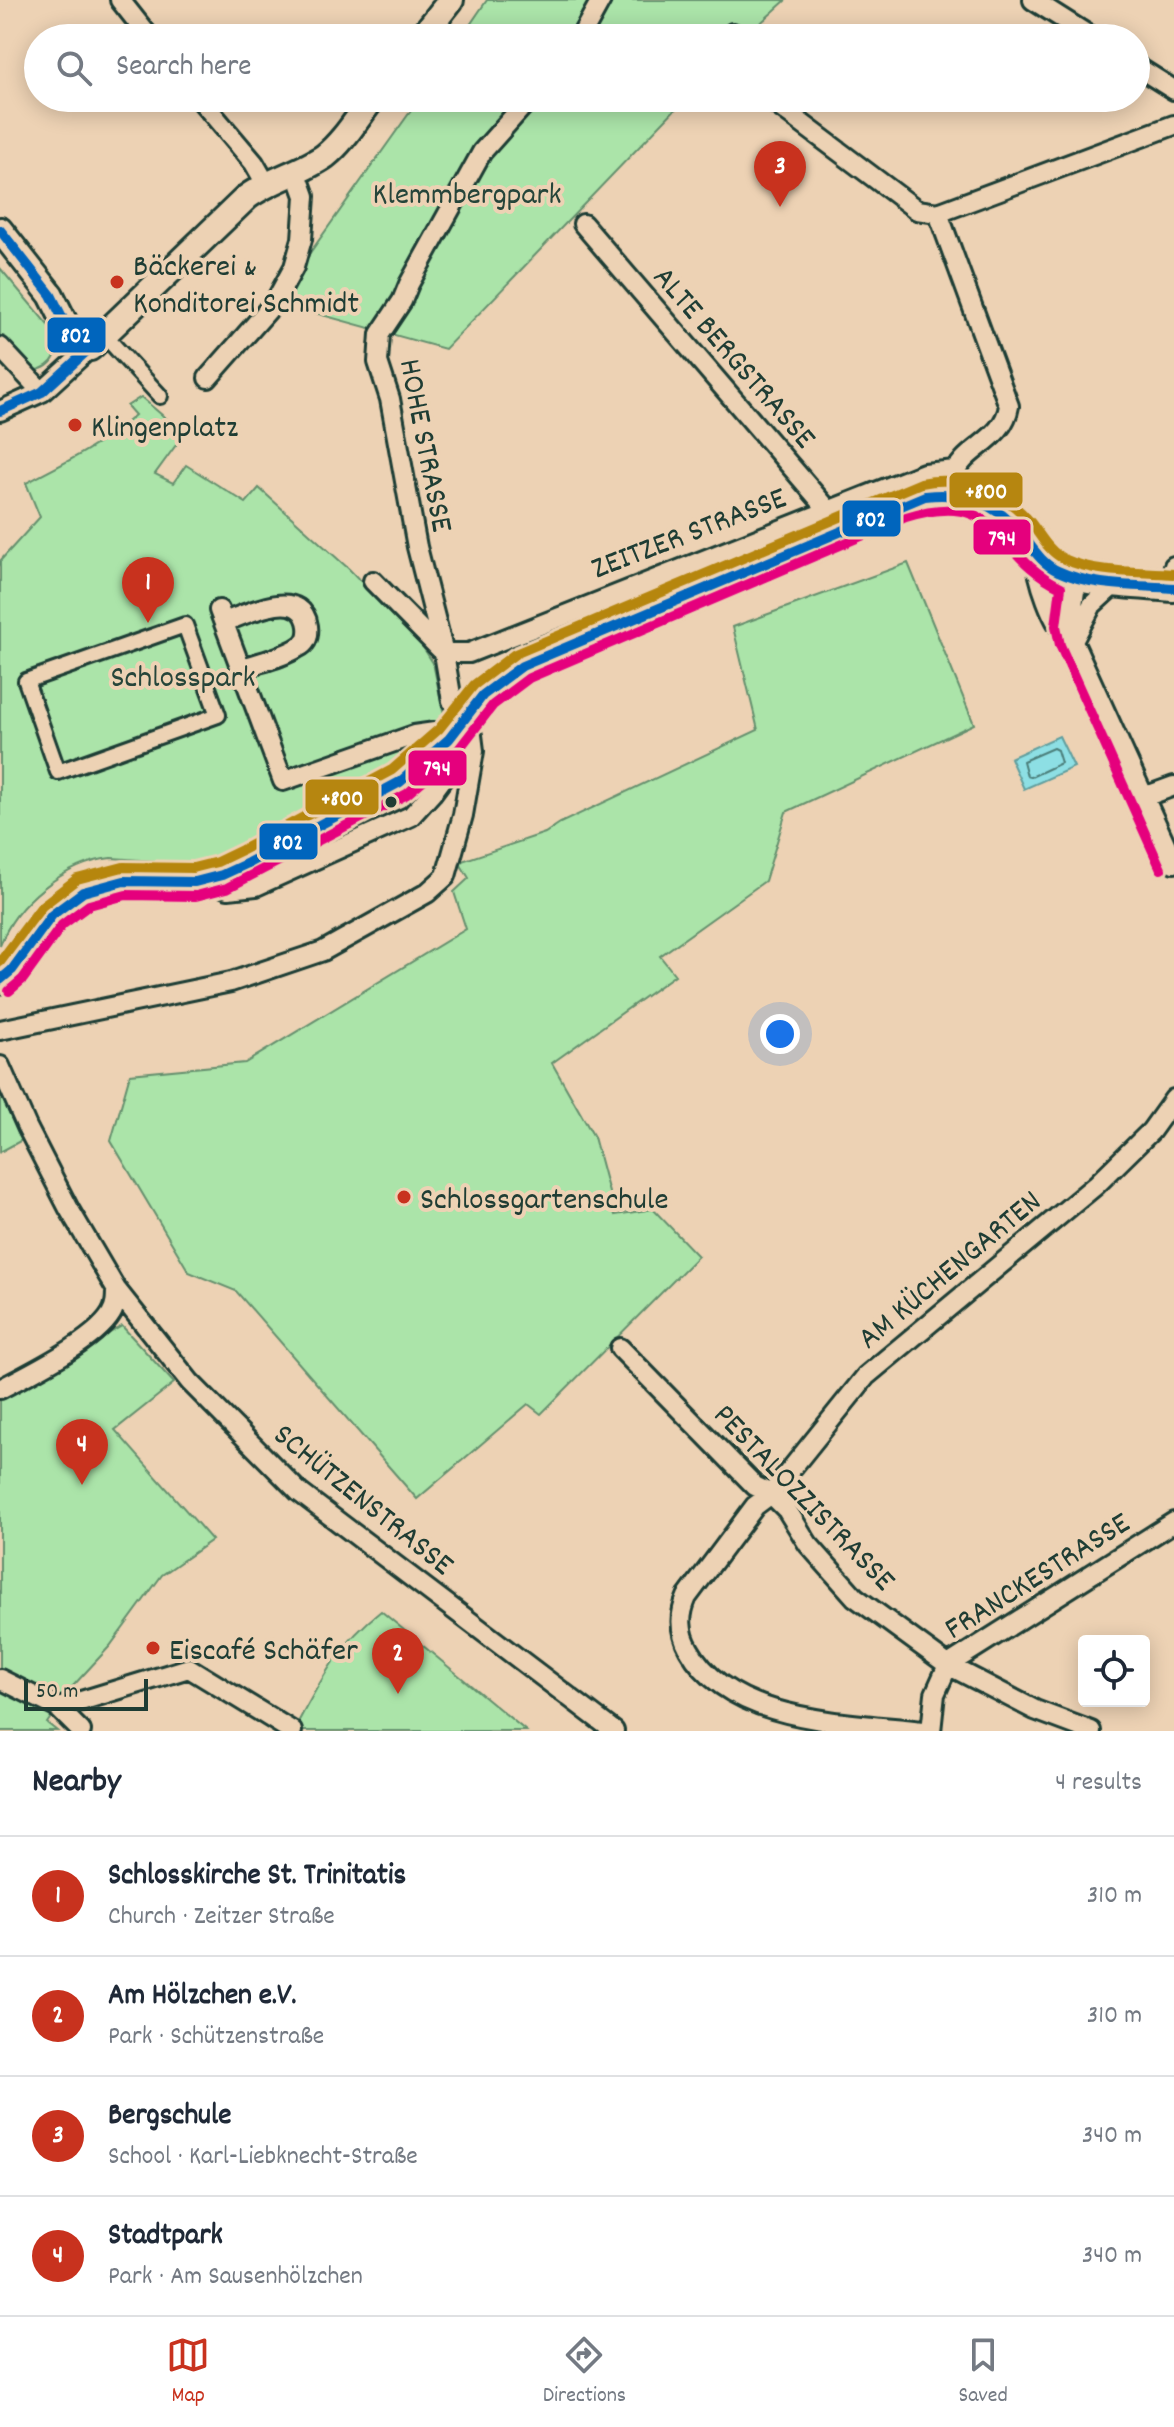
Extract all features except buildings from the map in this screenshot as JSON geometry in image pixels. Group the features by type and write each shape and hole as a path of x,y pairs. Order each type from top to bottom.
{"main road":[{"name":"ZEITZER STRASSE","path":"0,980 12,970 52,915 83,892 116,882 183,883 204,880 248,863 400,782 454,721 522,666 835,521 925,496 954,482"},
{"path":"954,482 974,499 997,511 1020,532 1036,555 1056,570 1077,577 1117,582 1172,581"}],"street":[{"path":"120,0 139,24"},
{"path":"432,24 451,0"},
{"path":"588,24 601,0"},
{"path":"1033,0 1071,24"},
{"path":"1150,75 1174,90"},
{"path":"211,112 254,163 266,184"},
{"path":"0,411 42,392 233,209 266,184 328,153 362,112"},
{"name":"HOHE STRASSE","path":"0,1030 231,982 323,951 427,893 446,876 463,815 474,751 472,735 454,721 444,653 417,547 390,399 378,362 380,334 402,301 482,152 518,112"},
{"path":"787,112 917,210 938,213 1174,125"},
{"path":"208,378 275,302 294,267 302,239 305,196 296,171"},
{"path":"938,213 1009,406 1007,421 961,462 954,482"},
{"name":"ALTE BERGSTRASSE","path":"583,224 835,521"},
{"path":"0,230 51,295 66,325 97,342 160,396"},
{"path":"0,347 42,392"},
{"name":"ZEITZER STRASSE","path":"444,653 469,653 835,521"},
{"path":"1036,555 1037,574 1062,632 1073,641"},
{"path":"1077,577 1070,626 1073,641 1174,863"},
{"path":"373,581 444,653"},
{"path":"1073,641 1092,605 1117,582"},
{"path":"240,669 298,648 306,641 309,631 307,620 300,609 289,604 221,616 240,669 283,781 414,735 435,732 454,721"},
{"path":"185,625 218,715 58,772 26,681 185,625"},
{"path":"1144,797 1174,786"},
{"name":"SCHÜTZENSTRASSE","path":"0,1066 69,1209 116,1289 190,1382 299,1492 614,1731"},
{"name":"AM KÜCHENGARTEN","path":"924,1731 784,1713 739,1697 712,1678 695,1660 681,1627 680,1612 755,1506 771,1494 866,1376 1096,1185 1151,1131 1174,1099"},
{"path":"0,1389 50,1363 91,1333 111,1315 116,1289"},
{"name":"PESTALOZZISTRASSE","path":"620,1348 755,1486 771,1494 787,1510 808,1544 855,1597 948,1665 1035,1710 1091,1731"},
{"name":"FRANCKESTRASSE","path":"931,1731 935,1694 948,1665 1174,1522"},
{"path":"58,1708 189,1668 292,1731"},
{"path":"0,1679 58,1708 81,1731"}],"green space":[{"path":"487,0 786,0 759,24 471,24"},
{"name":"Klemmbergpark","path":"410,112 673,112 445,349 275,302"},
{"path":"0,268 53,331 55,357 41,369 33,371 0,341"},
{"name":"Schlosspark","path":"141,397 184,434 155,474 173,483 186,465 246,503 259,488 349,569 421,644 433,663 444,715 407,757 385,772 307,816 221,858 187,863 111,858 94,861 60,876 17,914 0,946 0,561 40,517 26,483 110,435 135,415 127,406"},
{"path":"908,563 974,724 786,812 765,881 660,956 675,975 552,1063 594,1137 615,1215 653,1209 698,1256 541,1414 528,1404 417,1499 236,1291 189,1272 111,1141 130,1074 245,1063 466,929 454,892 469,878 459,862 545,833 560,823 758,730 733,627"},
{"path":"0,1094 22,1140 0,1152"},
{"path":"122,1326 174,1383 115,1430 212,1540 162,1575 110,1646 73,1686 47,1723 57,1731 0,1731 0,1397"},
{"path":"381,1611 526,1731 303,1731 296,1726 342,1650"}],"water":[{"path":"1059,736 1074,767 1024,789 1010,758"}],"transit line":[{"name":"802","path":"0,230 51,295 66,325 90,348 42,392 0,411"},
{"name":"+800","path":"0,962 42,906 77,879 123,867 193,868 217,862 392,770 439,729 474,685 515,654 921,483 967,483 995,494 1020,511 1054,552 1077,564 1104,570 1174,574"},
{"name":"802","path":"0,980 12,970 52,915 83,892 124,881 195,882 222,875 248,863 400,782 449,739 483,695 522,666 925,496 965,497 988,506 1010,521 1046,563 1071,576 1115,584 1174,588"},
{"name":"794","path":"9,991 23,979 62,925 89,905 126,895 196,896 227,888 407,794 459,749 493,705 529,678 906,517 938,510 962,511 980,518 1039,574 1061,587 1056,626 1060,645 1161,869"}],"place":[{"name":"Bergschule","path":"780,207"},
{"name":"Bäckerei & Konditorei Schmidt","path":"117,282"},
{"name":"Klingenplatz","path":"75,425"},
{"name":"Schlosskirche St. Trinitatis","path":"148,623"},
{"name":"Schlossgartenschule","path":"404,1197"},
{"name":"Stadtpark","path":"82,1485"},
{"name":"Eiscafé Schäfer","path":"153,1648"},
{"name":"Am Hölzchen e.V.","path":"398,1694"}]}
